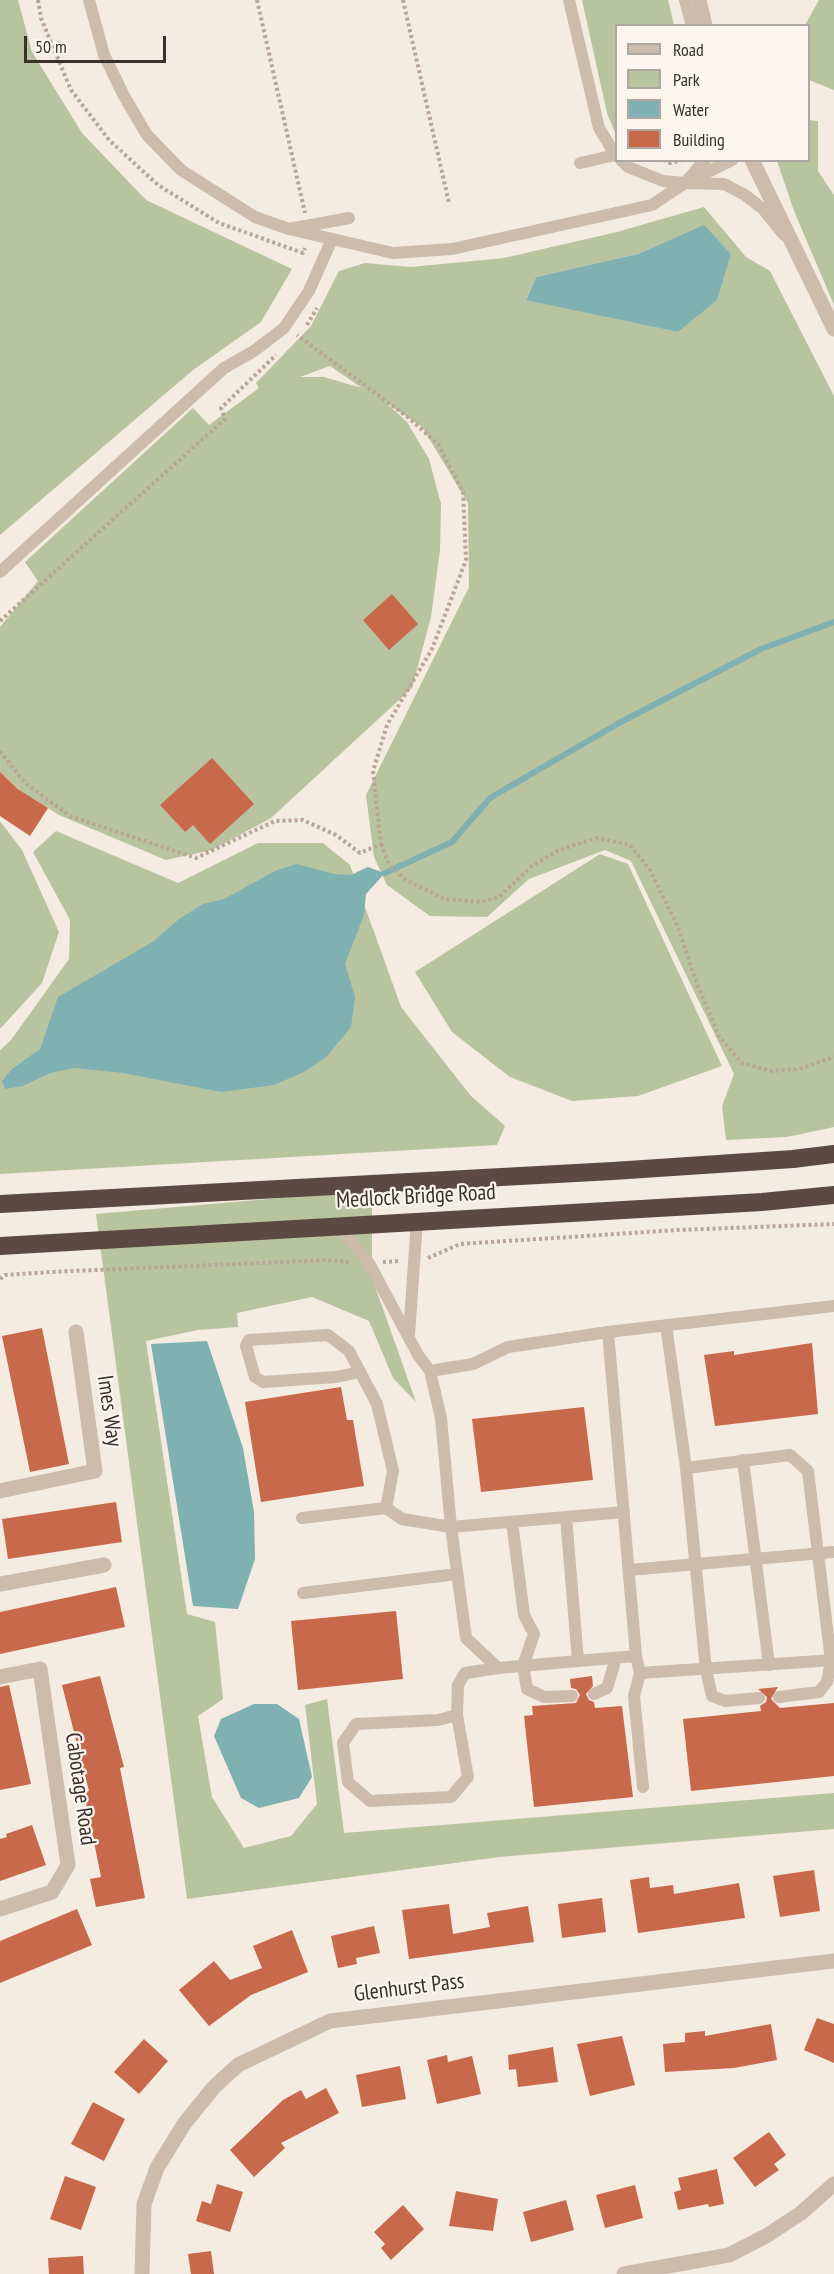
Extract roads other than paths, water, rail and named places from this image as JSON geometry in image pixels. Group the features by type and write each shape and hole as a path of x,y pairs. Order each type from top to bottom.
{"highway":[{"name":"Medlock Bridge Road","path":"0,1204 602,1171 793,1159 834,1154"},
{"name":"Medlock Bridge Road","path":"2,1248 417,1220 762,1202 834,1195"}],"street":[{"path":"699,0 705,24"},
{"path":"753,162 834,329"},
{"name":"Imes Way","path":"0,1491 95,1471 76,1332"},
{"path":"0,1584 105,1565"},
{"name":"Cabotage Road","path":"0,1677 40,1670 68,1865 52,1892 0,1910"},
{"name":"Glenhurst Pass","path":"142,2274 144,2204 157,2168 184,2124 214,2087 238,2065 330,2021 834,1961"},
{"path":"624,2274 729,2255 766,2236 801,2213 834,2184"}],"lane":[{"path":"89,0 104,55 147,135 181,170 255,217 290,229 311,230 349,218"},
{"path":"569,0 600,128 615,152"},
{"path":"685,0 691,24"},
{"path":"580,163 615,157"},
{"path":"623,162 628,167 663,181 724,184 745,195 763,209 794,247"},
{"path":"685,183 703,162"},
{"path":"311,230 332,239 393,253 452,249 652,205 685,183 728,162"},
{"path":"0,572 224,369 254,351 284,328 309,291 332,239"},
{"path":"409,1336 417,1220"},
{"path":"338,1226 369,1263 430,1371 441,1418 451,1527 466,1638 498,1668"},
{"path":"430,1371 473,1364 508,1347 608,1332 834,1306"},
{"path":"666,1325 686,1468 706,1670 711,1696 725,1701 759,1698"},
{"path":"608,1332 636,1656 640,1673 634,1696 643,1787"},
{"path":"360,1372 336,1377 263,1382 255,1377 246,1346 249,1340 328,1335 349,1351 377,1404 393,1471 386,1508"},
{"path":"686,1468 790,1455 808,1471 832,1660 827,1682 819,1692 779,1697"},
{"path":"743,1460 769,1665"},
{"path":"302,1518 386,1508 402,1519 451,1527 624,1512"},
{"path":"566,1517 578,1661"},
{"path":"512,1522 524,1615 534,1634 523,1666 527,1689 544,1697 572,1696"},
{"path":"629,1570 834,1552"},
{"path":"303,1593 457,1574"},
{"path":"457,1715 438,1720 356,1724 343,1743 348,1782 370,1801 451,1797 468,1778 457,1715 458,1685 465,1673 636,1656"},
{"path":"594,1694 607,1688 616,1658"},
{"path":"640,1673 832,1660"}],"water":[{"path":"704,225 731,254 717,300 678,332 526,300 536,277 638,254"},
{"path":"297,864 334,874 351,875 368,867 385,873 366,894 364,915 345,964 355,997 351,1027 326,1057 304,1072 274,1085 221,1092 123,1073 74,1068 50,1073 23,1086 5,1089 2,1081 12,1069 40,1049 58,997 154,941 179,919 203,904 224,899 277,870"},
{"path":"207,1341 243,1448 254,1512 255,1559 238,1609 193,1606 151,1344"},
{"path":"254,1704 277,1704 299,1719 312,1777 299,1798 259,1808 241,1798 214,1736 221,1719"}],"waterway":[{"path":"385,873 452,842 490,798 619,723 761,649 834,622"}]}
